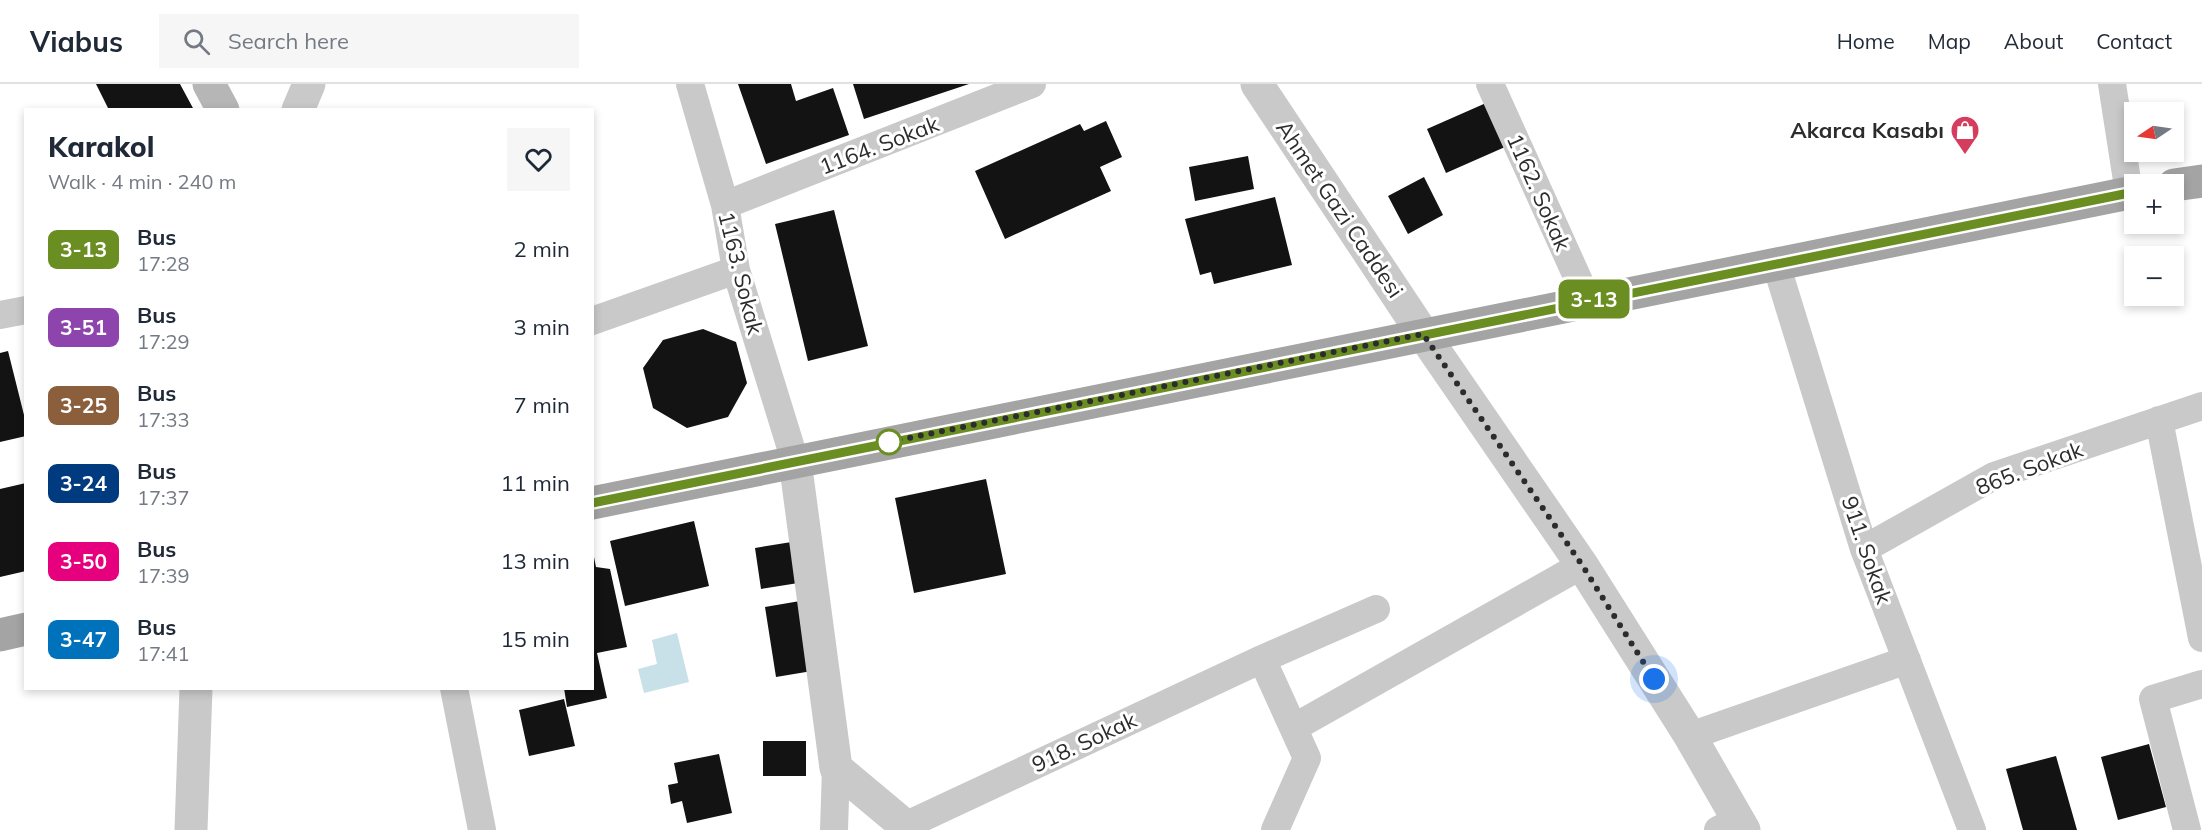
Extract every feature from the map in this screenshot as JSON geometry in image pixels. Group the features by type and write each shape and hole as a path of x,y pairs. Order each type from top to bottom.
{"main road":[{"path":"209,84 222,108"},
{"path":"2184,184 2202,181"},
{"path":"594,503 2124,195"},
{"path":"0,635 24,629"}],"street":[{"path":"299,108 309,84"},
{"name":"1163. Sokak","path":"690,84 724,205 736,270 795,461"},
{"name":"1164. Sokak","path":"724,205 1000,90 1032,84"},
{"name":"Ahmet Gazi Caddesi","path":"1257,84 1423,334 1582,565 1690,736 1733,826"},
{"name":"1162. Sokak","path":"1490,84 1588,301"},
{"path":"2112,84 2129,174"},
{"name":"911. Sokak","path":"1776,264 1864,549 1971,830"},
{"path":"594,320 736,270"},
{"name":"865. Sokak","path":"1864,549 1994,476 2202,406"},
{"path":"2159,420 2202,638"},
{"path":"795,461 836,768 834,830"},
{"path":"1295,727 1582,565"},
{"name":"918. Sokak","path":"909,828 1262,659 1376,609"},
{"path":"1262,659 1295,727 1307,758 1275,830"},
{"path":"1690,736 1907,660"},
{"path":"2187,830 2152,699 2202,684"},
{"path":"191,830 196,690"},
{"path":"454,690 482,830"},
{"path":"836,768 909,828"}],"water":[{"path":"677,633 689,682 644,693 638,669 657,664 652,640"}],"building":[{"path":"96,84 180,84 193,108 108,108"},
{"path":"738,84 791,84 796,101 833,88 849,135 766,164"},
{"path":"853,84 969,84 864,119"},
{"path":"1486,103 1505,147 1446,173 1427,129"},
{"path":"1106,121 1122,157 1100,167 1111,191 1005,239 975,171 1080,124 1084,131"},
{"path":"1248,156 1254,189 1195,201 1189,167"},
{"path":"1424,177 1443,215 1408,234 1388,196"},
{"path":"1275,197 1292,265 1214,284 1211,272 1200,275 1185,219"},
{"path":"834,210 868,346 808,361 775,224"},
{"path":"703,329 736,342 747,383 728,417 687,428 653,408 643,368 663,340"},
{"path":"8,351 24,415 24,436 0,442 0,353"},
{"path":"986,479 1006,574 914,593 895,498"},
{"path":"24,483 24,571 0,577 0,489"},
{"path":"694,521 709,586 625,606 610,541"},
{"path":"804,540 811,581 761,589 755,548"},
{"path":"594,557 596,567 610,569 627,647 597,653 607,698 567,707 564,690 594,690"},
{"path":"800,601 812,671 776,677 765,607"},
{"path":"564,699 575,746 529,756 519,710"},
{"path":"763,741 806,741 806,776 763,776"},
{"path":"2149,744 2166,807 2118,820 2101,757"},
{"path":"719,754 732,813 687,823 682,801 671,804 668,785 678,783 674,763"},
{"path":"2056,756 2077,830 2023,830 2006,769"}],"bus line":[{"name":"3-13","path":"594,503 2124,194"}],"place":[{"name":"Akarca Kasabı","path":"1965,156"}],"route":[{"path":"889,442 1423,334 1582,565 1654,679"}]}
